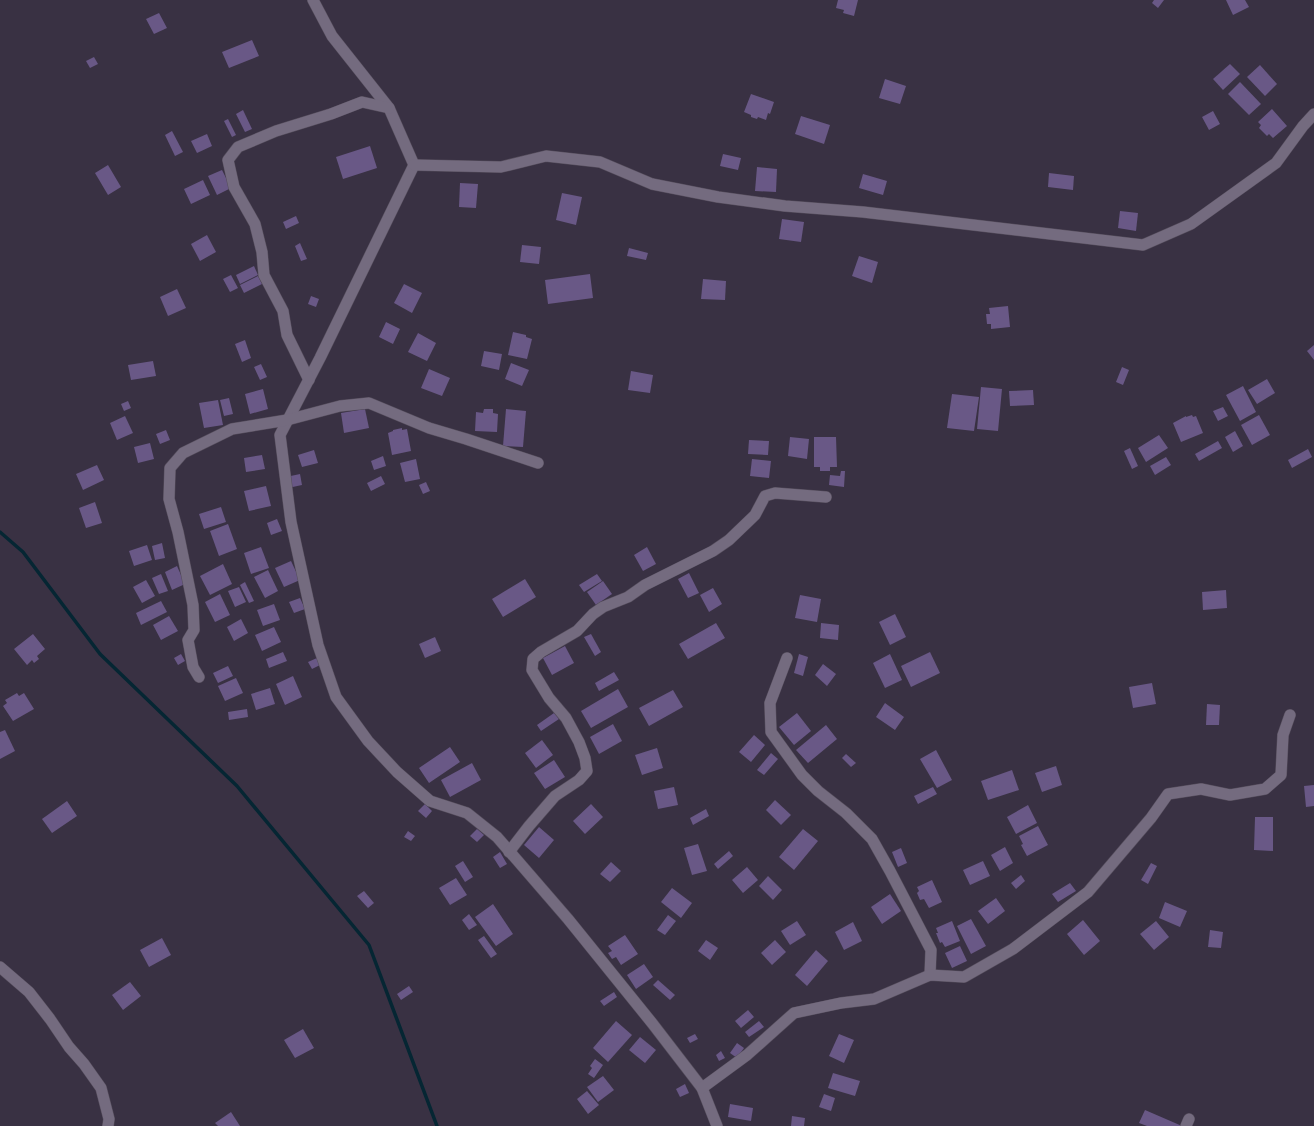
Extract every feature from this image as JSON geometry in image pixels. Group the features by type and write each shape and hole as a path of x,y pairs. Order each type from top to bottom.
{"street":[{"path":"313,0 332,36 389,108 414,165 280,435 290,522 318,645 336,697 368,741 397,772 430,801 467,813 497,837 568,920 652,1023 702,1088 718,1126"},
{"path":"308,380 287,335 283,311 264,275 262,252 255,224 234,187 228,160 238,147 276,131 362,102 389,108"},
{"path":"414,165 501,167 546,156 600,162 652,184 718,197 785,206 863,212 1143,245 1191,224 1276,163 1303,126 1314,114"},
{"path":"199,677 192,667 188,640 194,630 193,605 178,532 169,499 170,468 183,453 232,430 287,420 340,406 369,403 429,428 538,463"},
{"path":"509,852 555,796 579,780 586,771 585,758 579,742 566,718 549,698 532,670 533,659 541,652 577,631 593,614 603,607 628,597 645,585 713,550 729,540 755,515 765,496 775,493 826,497"},
{"path":"787,658 770,703 771,732 802,774 818,791 846,813 872,839 900,889 931,950 930,975"},
{"path":"702,1088 747,1055 794,1013 841,1003 874,999 930,975 964,977 1013,949 1088,892 1151,818 1168,794 1201,789 1230,795 1265,789 1281,775 1283,735 1290,715"},
{"path":"0,967 29,992 101,1088 109,1119 108,1126"}],"building":[{"path":"838,0 858,0 854,16 843,13 844,10 836,8"},
{"path":"1154,0 1164,0 1158,8 1152,3"},
{"path":"1226,0 1245,0 1249,7 1233,15"},
{"path":"159,13 167,28 154,34 146,19"},
{"path":"252,40 259,56 229,68 222,52"},
{"path":"94,57 98,64 90,68 86,61"},
{"path":"1230,64 1240,74 1223,90 1213,79"},
{"path":"1260,65 1277,84 1265,96 1247,77"},
{"path":"885,79 906,86 900,104 879,98"},
{"path":"1240,82 1261,104 1249,115 1228,94"},
{"path":"751,94 774,102 770,114 768,113 766,120 758,117 757,119 751,117 751,115 744,112"},
{"path":"1272,109 1287,126 1273,138 1269,134 1267,136 1259,128 1261,125 1258,122"},
{"path":"243,110 252,129 245,132 236,114"},
{"path":"1213,111 1220,124 1209,130 1202,117"},
{"path":"801,116 830,125 824,144 795,134"},
{"path":"228,119 236,135 232,137 224,121"},
{"path":"172,131 183,152 175,156 165,135"},
{"path":"207,134 212,146 197,153 191,141"},
{"path":"370,146 377,168 343,179 336,157"},
{"path":"723,154 741,158 738,170 720,166"},
{"path":"108,165 121,187 108,195 95,173"},
{"path":"757,167 777,169 776,192 755,191"},
{"path":"222,170 231,188 217,195 208,176"},
{"path":"1049,173 1074,176 1073,190 1048,187"},
{"path":"863,174 887,181 883,195 859,188"},
{"path":"203,180 210,195 191,204 184,189"},
{"path":"460,183 478,184 476,208 459,207"},
{"path":"562,193 582,197 576,225 556,220"},
{"path":"1120,211 1138,213 1136,231 1118,228"},
{"path":"296,216 299,223 286,229 283,222"},
{"path":"782,219 804,222 801,242 779,239"},
{"path":"207,235 216,252 200,261 191,244"},
{"path":"300,243 307,259 301,261 295,246"},
{"path":"522,245 541,247 539,264 520,262"},
{"path":"629,248 648,253 646,260 627,256"},
{"path":"859,256 878,262 872,283 852,276"},
{"path":"254,266 258,275 240,284 236,275"},
{"path":"590,274 593,298 548,304 545,280"},
{"path":"231,275 238,288 230,292 223,279"},
{"path":"258,276 262,284 244,293 240,285"},
{"path":"703,279 726,281 725,300 701,299"},
{"path":"404,284 422,293 412,313 394,303"},
{"path":"177,289 186,308 168,316 160,297"},
{"path":"311,296 319,299 316,307 308,304"},
{"path":"1008,306 1010,327 991,329 991,324 987,324 986,314 990,314 989,308"},
{"path":"386,322 400,329 393,344 379,337"},
{"path":"513,332 526,335 526,337 532,339 527,359 508,355"},
{"path":"418,333 436,343 427,361 408,352"},
{"path":"245,340 251,358 242,362 235,344"},
{"path":"1314,345 1314,360 1307,351"},
{"path":"484,351 502,354 499,370 481,366"},
{"path":"153,361 156,376 131,380 128,365"},
{"path":"511,363 529,370 522,386 505,379"},
{"path":"261,364 267,377 260,380 254,367"},
{"path":"1122,367 1129,370 1123,385 1116,382"},
{"path":"429,369 450,378 442,396 421,388"},
{"path":"631,371 653,375 650,393 628,390"},
{"path":"1267,379 1275,393 1257,404 1248,390"},
{"path":"1243,386 1256,412 1240,421 1226,395"},
{"path":"981,387 1002,389 998,431 977,429"},
{"path":"263,389 268,409 250,414 245,394"},
{"path":"1033,390 1034,405 1010,406 1009,391"},
{"path":"952,394 979,397 974,431 947,428"},
{"path":"229,398 233,414 224,416 220,400"},
{"path":"218,400 223,425 204,428 199,403"},
{"path":"128,401 131,408 124,411 121,404"},
{"path":"1223,407 1228,416 1218,421 1213,411"},
{"path":"365,409 369,428 344,433 341,413"},
{"path":"484,409 493,409 493,413 498,414 497,432 475,431 476,412 483,413"},
{"path":"506,409 526,411 523,447 503,446"},
{"path":"1192,415 1193,417 1196,416 1203,433 1181,442 1173,423 1186,416"},
{"path":"1259,415 1270,435 1252,445 1241,425"},
{"path":"125,416 133,433 117,440 110,423"},
{"path":"402,428 402,430 407,429 411,451 392,455 388,433"},
{"path":"166,430 170,440 160,444 156,434"},
{"path":"1235,431 1243,446 1233,452 1225,437"},
{"path":"1159,435 1168,448 1146,462 1138,448"},
{"path":"790,437 809,439 807,459 788,456"},
{"path":"814,437 836,437 837,467 830,467 830,471 820,471 820,467 814,467"},
{"path":"749,440 769,441 768,455 748,454"},
{"path":"1218,441 1222,448 1199,461 1195,454"},
{"path":"150,443 154,459 138,463 134,447"},
{"path":"1130,448 1138,466 1132,469 1124,451"},
{"path":"1308,449 1312,457 1292,468 1288,460"},
{"path":"314,450 318,463 302,467 298,455"},
{"path":"262,455 265,469 246,472 244,458"},
{"path":"383,456 386,466 374,470 371,461"},
{"path":"1166,457 1171,465 1155,475 1150,466"},
{"path":"416,459 420,479 405,482 400,463"},
{"path":"752,459 771,461 769,478 750,476"},
{"path":"97,465 104,480 83,490 76,474"},
{"path":"841,471 845,471 844,487 829,485 830,475 840,476"},
{"path":"300,474 302,485 288,488 286,477"},
{"path":"381,476 385,484 371,491 367,483"},
{"path":"426,482 430,491 423,494 419,485"},
{"path":"266,486 271,506 249,511 244,491"},
{"path":"95,502 102,523 86,528 79,508"},
{"path":"221,507 226,522 204,529 199,514"},
{"path":"277,519 282,531 271,535 267,523"},
{"path":"228,524 237,549 219,556 210,531"},
{"path":"162,543 165,558 155,560 152,546"},
{"path":"147,545 152,560 134,566 129,551"},
{"path":"261,547 269,568 251,574 244,553"},
{"path":"647,547 656,564 643,571 634,555"},
{"path":"291,561 300,580 284,587 275,568"},
{"path":"223,564 232,584 210,595 200,576"},
{"path":"177,566 185,584 172,590 165,572"},
{"path":"268,570 278,591 265,598 254,577"},
{"path":"689,573 699,593 688,598 678,579"},
{"path":"161,574 168,591 159,594 152,578"},
{"path":"597,574 602,581 584,592 579,585"},
{"path":"525,579 536,597 503,617 492,599"},
{"path":"146,580 155,596 142,603 133,587"},
{"path":"603,581 612,594 596,605 587,592"},
{"path":"245,582 254,601 249,603 240,585"},
{"path":"239,587 246,602 235,607 228,591"},
{"path":"713,588 722,604 709,612 700,595"},
{"path":"1226,590 1227,608 1203,610 1202,592"},
{"path":"220,594 230,615 215,622 205,602"},
{"path":"800,595 821,599 817,622 795,618"},
{"path":"300,598 305,609 294,613 289,602"},
{"path":"161,601 167,612 141,625 136,613"},
{"path":"274,604 280,620 263,626 257,610"},
{"path":"895,614 906,637 890,645 879,622"},
{"path":"169,616 178,631 161,640 153,625"},
{"path":"241,619 248,633 234,641 227,627"},
{"path":"716,623 725,638 688,659 679,644"},
{"path":"821,623 839,625 838,640 820,638"},
{"path":"274,627 281,642 262,651 255,635"},
{"path":"33,634 45,649 37,656 39,659 34,663 32,660 27,665 14,649"},
{"path":"591,634 601,652 595,656 584,637"},
{"path":"435,637 441,651 425,658 419,644"},
{"path":"565,646 574,663 552,675 543,658"},
{"path":"283,652 287,661 269,668 266,659"},
{"path":"930,652 940,673 911,687 901,666"},
{"path":"181,654 185,661 178,665 174,658"},
{"path":"799,654 808,657 803,676 794,673"},
{"path":"890,654 902,680 885,688 873,663"},
{"path":"317,658 320,665 312,669 308,662"},
{"path":"823,664 836,674 827,686 815,675"},
{"path":"228,666 233,676 218,683 213,673"},
{"path":"614,672 619,680 599,691 595,683"},
{"path":"293,676 302,697 285,705 276,684"},
{"path":"236,678 243,693 225,701 218,686"},
{"path":"1152,683 1156,704 1133,708 1129,687"},
{"path":"270,688 275,704 256,710 251,694"},
{"path":"618,689 628,707 591,728 581,711"},
{"path":"673,690 683,707 649,726 639,708"},
{"path":"17,693 19,696 24,693 34,709 13,721 3,706 7,703 5,700"},
{"path":"885,703 904,717 895,730 876,717"},
{"path":"1207,704 1220,705 1219,725 1206,725"},
{"path":"247,709 248,717 229,720 228,712"},
{"path":"554,713 559,719 541,731 537,725"},
{"path":"797,713 811,731 794,745 779,727"},
{"path":"613,724 622,741 599,754 590,737"},
{"path":"826,725 837,739 808,763 796,750"},
{"path":"5,730 15,751 0,759 0,732"},
{"path":"754,735 765,745 751,762 739,752"},
{"path":"542,740 553,755 536,768 525,753"},
{"path":"450,747 460,762 429,783 419,768"},
{"path":"657,748 663,768 642,775 635,755"},
{"path":"936,750 952,780 937,788 920,759"},
{"path":"771,753 778,759 764,775 757,770"},
{"path":"846,754 856,763 851,767 842,758"},
{"path":"554,760 565,777 545,789 534,773"},
{"path":"472,763 481,780 450,797 441,780"},
{"path":"1056,766 1062,785 1042,792 1035,773"},
{"path":"1012,770 1019,790 988,800 981,781"},
{"path":"1314,785 1314,806 1306,807 1304,786"},
{"path":"674,787 678,805 658,809 654,791"},
{"path":"933,787 937,794 918,804 914,796"},
{"path":"775,800 791,815 781,825 766,810"},
{"path":"67,801 77,816 52,833 42,819"},
{"path":"425,804 432,811 426,818 418,811"},
{"path":"591,804 603,817 585,834 573,821"},
{"path":"1028,805 1037,823 1016,834 1007,817"},
{"path":"706,809 709,816 693,825 690,818"},
{"path":"1255,817 1273,817 1273,851 1254,850"},
{"path":"1038,826 1048,845 1027,856 1021,845 1023,844 1019,836"},
{"path":"539,827 554,840 539,858 524,845"},
{"path":"477,829 484,835 477,842 470,836"},
{"path":"803,829 818,841 794,870 779,857"},
{"path":"408,831 415,836 411,841 404,837"},
{"path":"698,844 707,871 692,875 684,848"},
{"path":"1005,847 1013,863 1000,871 991,855"},
{"path":"901,848 907,863 898,867 892,852"},
{"path":"729,851 733,856 718,869 714,864"},
{"path":"500,852 507,864 500,868 493,857"},
{"path":"463,861 473,877 465,882 455,866"},
{"path":"983,861 990,876 970,885 963,870"},
{"path":"611,862 621,871 610,882 600,874"},
{"path":"1151,863 1157,866 1148,884 1141,880"},
{"path":"747,867 758,880 743,893 732,880"},
{"path":"1021,875 1025,881 1016,889 1011,883"},
{"path":"768,876 782,890 773,900 759,886"},
{"path":"456,878 467,895 450,905 439,888"},
{"path":"932,880 942,902 929,908 924,899 920,900 917,893 919,891 917,887"},
{"path":"1070,883 1076,891 1058,902 1052,894"},
{"path":"672,888 692,903 681,918 661,902"},
{"path":"364,891 374,903 368,908 357,896"},
{"path":"890,894 901,911 882,924 871,907"},
{"path":"996,898 1005,911 988,924 978,911"},
{"path":"1165,902 1187,911 1180,927 1159,918"},
{"path":"493,904 513,934 496,946 475,917"},
{"path":"469,914 477,925 469,930 462,920"},
{"path":"668,915 676,921 665,935 657,930"},
{"path":"971,919 986,946 971,954 957,926"},
{"path":"1083,920 1100,941 1084,955 1067,934"},
{"path":"797,921 806,935 790,945 781,931"},
{"path":"952,921 960,941 945,947 942,942 940,943 936,933 938,933 936,928"},
{"path":"1156,921 1169,937 1154,950 1140,934"},
{"path":"853,922 862,941 844,950 835,932"},
{"path":"1210,930 1223,932 1221,948 1208,947"},
{"path":"625,935 638,954 621,965 616,957 612,959 608,953 612,951 608,946"},
{"path":"484,936 497,954 491,958 478,940"},
{"path":"162,938 171,955 149,967 140,950"},
{"path":"706,940 718,948 710,960 698,951"},
{"path":"775,940 786,952 772,965 761,953"},
{"path":"960,946 967,961 952,968 945,953"},
{"path":"816,950 828,961 807,986 795,975"},
{"path":"644,964 653,977 636,989 627,975"},
{"path":"658,980 675,995 670,1000 653,985"},
{"path":"130,982 141,996 123,1010 112,995"},
{"path":"409,986 413,992 401,1000 397,994"},
{"path":"614,992 617,997 604,1006 600,1001"},
{"path":"748,1010 754,1017 741,1028 735,1021"},
{"path":"616,1021 632,1035 608,1062 593,1048"},
{"path":"759,1021 764,1027 749,1037 745,1032"},
{"path":"303,1029 314,1048 295,1058 284,1040"},
{"path":"695,1034 698,1039 690,1043 687,1038"},
{"path":"839,1034 854,1040 844,1063 829,1056"},
{"path":"640,1037 656,1050 645,1063 629,1050"},
{"path":"737,1043 744,1048 737,1058 730,1053"},
{"path":"721,1051 725,1058 719,1061 716,1055"},
{"path":"595,1059 603,1065 594,1078 588,1074 592,1068 590,1066"},
{"path":"833,1073 860,1081 855,1096 828,1088"},
{"path":"603,1076 614,1090 598,1102 587,1087"},
{"path":"685,1084 689,1093 680,1097 676,1089"},
{"path":"587,1091 599,1105 588,1114 577,1099"},
{"path":"824,1094 835,1098 831,1111 819,1107"},
{"path":"730,1104 753,1108 751,1121 728,1117"},
{"path":"1145,1110 1182,1126 1147,1126 1139,1123"},
{"path":"231,1112 240,1126 218,1126 215,1123"},
{"path":"792,1116 805,1118 804,1126 791,1126"}],"waterway":[{"path":"0,532 23,552 100,654 237,786 369,945 437,1126"}]}
